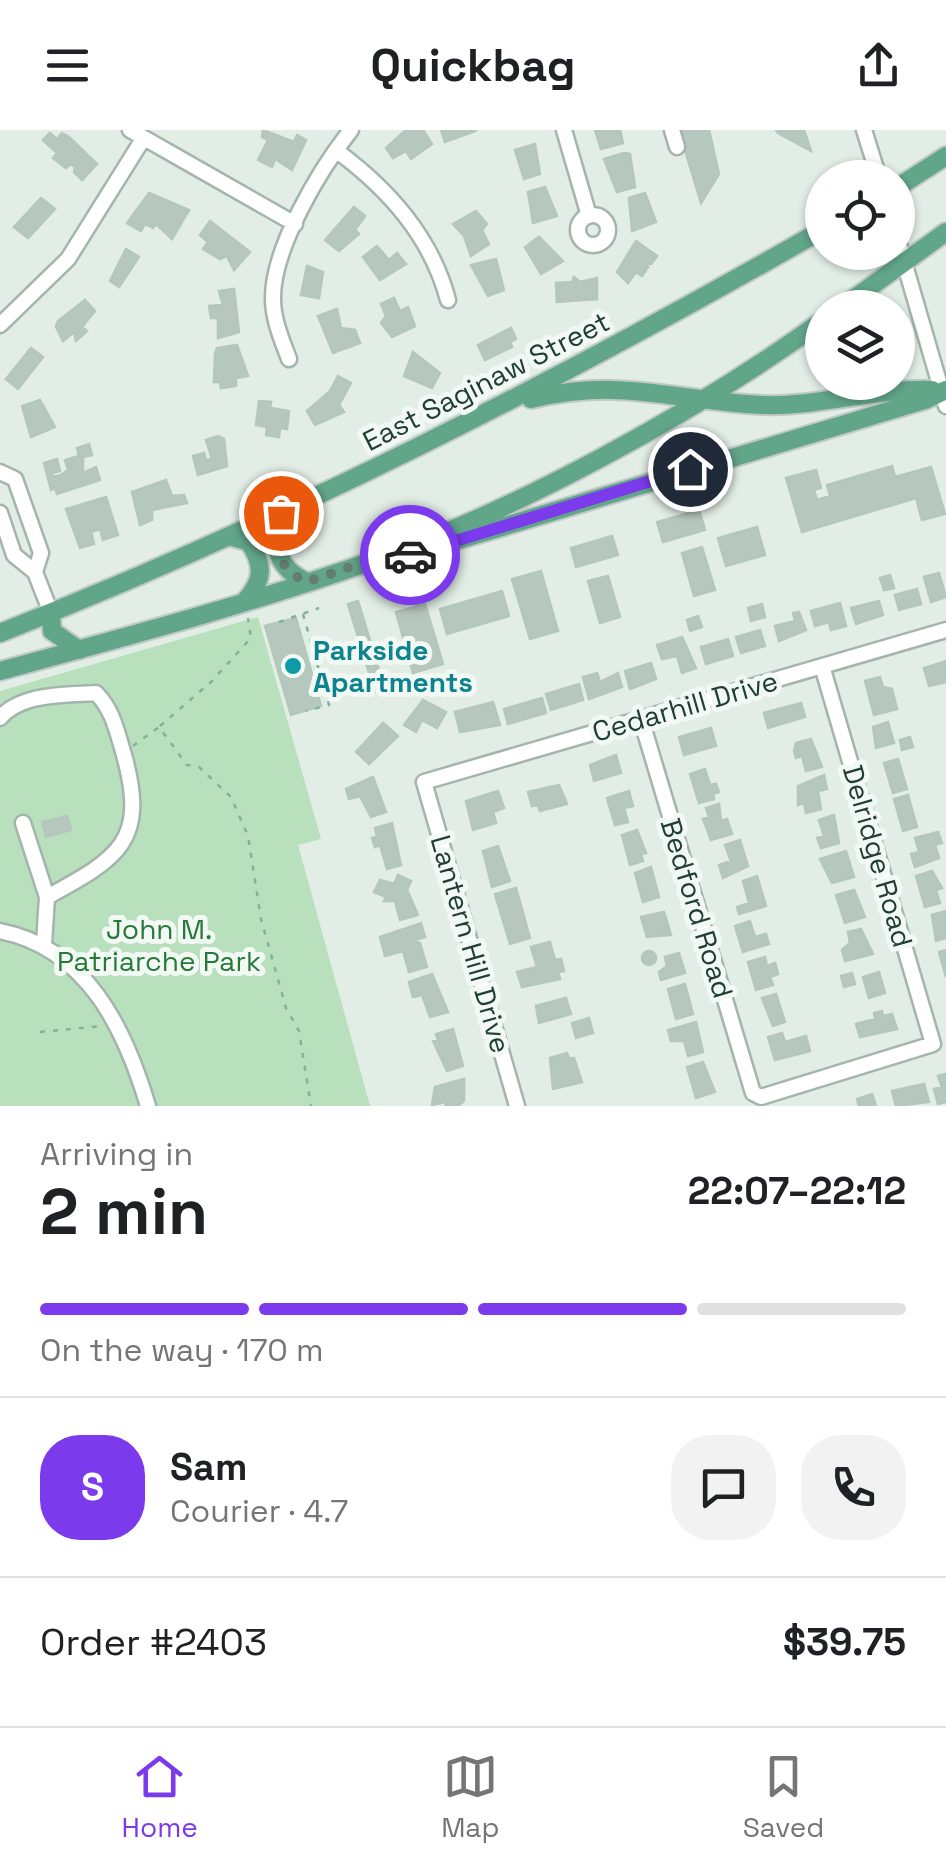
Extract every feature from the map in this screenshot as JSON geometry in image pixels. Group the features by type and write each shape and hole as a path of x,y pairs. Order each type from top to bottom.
{"main road":[{"path":"915,176 946,156"},
{"path":"915,254 946,232"},
{"name":"East Saginaw Street","path":"0,633 281,513 488,414 653,327 805,240"},
{"path":"865,290 893,270"},
{"path":"0,672 246,607 390,553 556,478 701,399 805,331"},
{"path":"488,414 586,388 640,388 701,399 811,404 945,396"},
{"path":"390,553 405,556 945,396"},
{"path":"281,513 274,542 282,564 290,574 307,582"},
{"path":"229,536 249,542 262,572 260,584 246,607"},
{"path":"51,613 52,632 78,650"}],"street":[{"path":"289,360 272,295 275,269 295,224 351,130"},
{"path":"564,130 589,216"},
{"path":"672,130 676,147"},
{"path":"864,130 873,160"},
{"path":"0,325 68,260 136,134 295,224"},
{"path":"337,151 390,196 430,249 448,300"},
{"path":"906,270 945,396"},
{"path":"0,472 14,479 42,553 35,572"},
{"path":"0,513 14,555 35,572 51,613"},
{"name":"Cedarhill Drive","path":"424,782 946,630"},
{"name":"Delridge Road","path":"755,1097 932,1046 822,666"},
{"path":"0,718 10,706 48,696 96,693 108,706 135,796 133,827 98,869 47,897"},
{"name":"Bedford Road","path":"641,719 755,1097"},
{"name":"Lantern Hill Drive","path":"424,782 518,1106"},
{"path":"23,823 47,897 44,944"},
{"path":"0,931 44,944 102,999 130,1044 148,1106"}],"path":[{"path":"122,751 159,727 212,681 251,638 246,607"},
{"path":"279,622 318,608"},
{"path":"302,614 330,705 306,711"},
{"path":"159,727 186,765 199,766 231,797 239,813 256,868 261,918 279,984 302,1043 311,1106"},
{"path":"40,1032 118,1025"}],"green space":[{"name":"John M. Patriarche Park","path":"258,617 321,839 298,845 370,1106 0,1106 0,691"}],"building":[{"path":"263,130 294,142 297,135 306,140 292,170 275,159 272,167 258,160 268,140 262,137"},
{"path":"406,130 423,130 432,144 411,159 406,151 393,158 386,148"},
{"path":"441,130 474,130 475,131 445,142"},
{"path":"595,130 620,130 623,143 601,149"},
{"path":"679,130 709,130 719,174 701,203"},
{"path":"776,130 804,130 811,151 778,133"},
{"path":"50,133 57,139 62,133 69,137 97,164 82,180 74,172 75,167 70,164 66,168 53,158 57,153 43,140"},
{"path":"535,144 540,174 524,179 515,150"},
{"path":"630,154 635,187 617,192 604,159"},
{"path":"545,187 557,216 533,223 528,192"},
{"path":"149,193 189,210 172,239 156,224 153,228 145,224 141,231 127,223"},
{"path":"645,193 656,222 632,231 629,198"},
{"path":"41,198 55,209 28,238 14,227"},
{"path":"354,207 365,216 355,230 359,234 339,251 325,240"},
{"path":"476,211 487,224 482,230 489,244 471,256 464,236 453,224"},
{"path":"210,221 250,252 234,270 227,256 220,259 203,249 208,242 200,235"},
{"path":"539,237 563,261 541,274 525,247"},
{"path":"636,241 657,256 651,264 644,264 648,267 642,276 636,272 628,283 617,272"},
{"path":"377,246 389,260 397,253 406,264 380,280 363,257"},
{"path":"126,249 139,257 119,287 110,281"},
{"path":"496,259 504,290 488,296 471,265"},
{"path":"307,266 323,272 319,298 301,295"},
{"path":"574,277 580,282 597,278 597,299 557,302 556,283 572,282"},
{"path":"234,289 239,332 218,338 218,318 211,318 209,306 223,305 219,291"},
{"path":"394,298 400,311 408,307 415,326 392,337 381,323 386,316 381,304"},
{"path":"85,300 95,311 82,327 87,331 76,341 74,332 63,341 56,327 58,321"},
{"path":"337,309 341,328 355,330 360,343 333,353 318,316"},
{"path":"511,328 516,339 510,342 512,347 485,360 478,345"},
{"path":"237,345 248,376 236,378 236,386 221,388 220,382 214,382 217,348"},
{"path":"31,348 43,357 18,389 6,379"},
{"path":"413,352 440,373 432,388 404,376"},
{"path":"338,376 351,383 339,405 344,412 315,425 307,411 330,391"},
{"path":"40,400 55,427 31,437 22,406"},
{"path":"259,401 271,402 270,408 289,411 287,429 280,428 279,437 266,435 267,427 256,425"},
{"path":"218,436 224,439 227,466 198,475 193,456 204,453 206,460 212,459 206,440"},
{"path":"89,444 92,455 83,457 83,473 96,467 100,480 57,494 55,488 51,490 44,463 57,459 60,471 52,473 53,477 61,475 68,470 65,460 79,456 77,448"},
{"path":"892,466 895,477 931,467 945,514 922,520 916,498 802,532 786,478 816,470 821,488 814,490 817,500 830,496 827,485"},
{"path":"166,480 172,496 184,495 187,503 152,510 152,520 140,525 132,492"},
{"path":"106,497 118,535 103,540 100,529 91,532 94,544 80,548 66,509"},
{"path":"699,510 705,530 663,542 657,522"},
{"path":"757,527 765,555 726,566 718,538"},
{"path":"612,536 618,555 576,567 571,548"},
{"path":"702,547 715,590 694,596 682,553"},
{"path":"541,571 558,631 530,639 512,579"},
{"path":"939,573 946,597 931,602 924,577"},
{"path":"890,575 894,588 884,590 880,578"},
{"path":"608,576 620,617 600,623 588,581"},
{"path":"917,589 921,604 899,610 895,595"},
{"path":"502,591 509,616 447,634 440,609"},
{"path":"358,601 385,689 375,692 348,604"},
{"path":"879,601 883,615 856,624 851,608"},
{"path":"840,603 846,626 831,630 829,622 815,626 811,611"},
{"path":"425,604 443,664 413,673 396,612"},
{"path":"762,604 765,617 751,621 748,608"},
{"path":"799,612 806,630 779,641 775,626 795,621 793,613"},
{"path":"698,616 702,627 690,631 687,620"},
{"name":"Parkside Apartments","path":"296,618 321,706 291,715 265,626"},
{"path":"760,630 765,646 741,653 736,637"},
{"path":"682,637 696,668 682,673 677,656 662,659 657,645"},
{"path":"728,639 733,656 706,664 701,647"},
{"path":"946,661 946,682 929,686 924,668"},
{"path":"651,663 656,679 630,689 625,671"},
{"path":"597,673 600,682 618,673 622,687 589,699 583,677"},
{"path":"880,677 883,687 892,689 897,709 874,715 865,681"},
{"path":"579,684 583,700 551,710 546,694"},
{"path":"542,698 546,713 508,724 504,709"},
{"path":"423,700 446,712 437,728 422,720 416,732 404,725"},
{"path":"493,702 500,725 460,732 455,712"},
{"path":"801,703 805,717 768,728 764,713"},
{"path":"888,722 894,743 876,748 873,727"},
{"path":"383,723 398,736 369,764 356,752"},
{"path":"711,728 716,746 684,755 679,737"},
{"path":"910,737 913,747 902,750 900,740"},
{"path":"811,739 822,767 806,771 802,756 796,758 794,751 796,743"},
{"path":"616,755 621,773 594,781 590,765"},
{"path":"898,759 907,789 893,793 884,763"},
{"path":"705,769 710,785 716,784 719,792 713,794 714,799 699,803 690,774"},
{"path":"824,775 827,789 818,791 821,809 806,813 804,803 798,805 798,786"},
{"path":"373,777 386,812 371,817 360,796 349,799 346,789"},
{"path":"559,785 567,804 540,811 538,805 532,806 528,792"},
{"path":"498,791 504,808 493,812 496,823 473,830 466,801"},
{"path":"629,791 633,806 624,808 628,822 615,825 607,798"},
{"path":"908,795 917,827 903,831 894,799"},
{"path":"719,804 721,821 727,819 732,834 711,840 703,819 709,817 706,808"},
{"path":"834,815 839,843 821,848 817,838 824,836 819,820"},
{"path":"67,816 71,830 46,837 42,822"},
{"path":"392,823 401,865 387,869 380,845 375,847 372,838 377,836 375,828"},
{"path":"637,830 646,853 641,854 643,861 630,865 622,835"},
{"path":"938,832 942,843 935,845 939,858 915,867 911,854 919,852 915,838"},
{"path":"740,840 748,866 723,878 719,865 731,861 725,845"},
{"path":"498,846 510,881 492,887 483,851"},
{"path":"846,851 854,877 832,883 820,859"},
{"path":"651,867 659,897 643,902 635,873"},
{"path":"932,871 942,888 936,890 940,903 925,907 916,876"},
{"path":"398,875 411,881 407,890 418,915 400,920 395,901 384,901 386,897 374,892 380,880 394,884"},
{"path":"757,876 766,906 739,914 737,907 749,903 743,881"},
{"path":"516,888 530,938 510,944 495,894"},
{"path":"854,890 865,917 845,923 836,895"},
{"path":"946,911 946,938 936,941 932,915"},
{"path":"664,912 671,935 647,937 641,917"},
{"path":"750,921 755,937 766,934 769,944 743,952 735,926"},
{"path":"421,923 425,937 412,941 420,943 427,967 409,972 403,951 385,956 380,937"},
{"path":"861,929 873,954 845,961 842,950 850,943 848,932"},
{"path":"550,942 555,960 561,959 564,971 558,972 560,979 522,987 517,972 537,967 531,947"},
{"path":"946,950 946,977 939,952"},
{"path":"649,951 656,958 649,965 642,958"},
{"path":"679,953 685,973 661,980 659,972 667,966 665,957"},
{"path":"765,957 767,966 775,963 778,974 770,977 773,985 756,990 748,962"},
{"path":"879,972 885,993 869,998 863,977"},
{"path":"852,973 855,984 844,987 841,976"},
{"path":"432,974 448,1012 430,1017 422,995 413,997 409,982"},
{"path":"685,984 693,1014 676,1019 668,989"},
{"path":"776,994 785,1022 773,1026 762,998"},
{"path":"566,998 571,1014 539,1023 536,1006"},
{"path":"882,1011 883,1016 892,1014 897,1029 860,1037 856,1024 875,1019 874,1013"},
{"path":"589,1018 593,1033 576,1038 572,1023"},
{"path":"696,1022 703,1052 688,1056 684,1041 671,1041 668,1030"},
{"path":"453,1029 463,1066 447,1071 433,1041 438,1040 436,1034"},
{"path":"782,1033 785,1042 806,1036 810,1051 775,1060 768,1037"},
{"path":"567,1053 569,1059 574,1058 582,1082 553,1089 550,1058"},
{"path":"703,1062 715,1092 696,1098 687,1067"},
{"path":"946,1074 946,1102 938,1104 934,1089 942,1087 938,1076"},
{"path":"464,1079 464,1101 458,1106 445,1106 450,1101 432,1105 435,1087"},
{"path":"924,1084 929,1102 896,1106 892,1091"},
{"path":"872,1094 876,1106 859,1106 857,1099"}],"way so far":[{"path":"281,513 274,542 282,564 290,574 307,582 390,553 410,555"}],"place":[{"name":"Parkside Apartments","path":"293,666"}],"route":[{"path":"410,555 690,469"}]}
